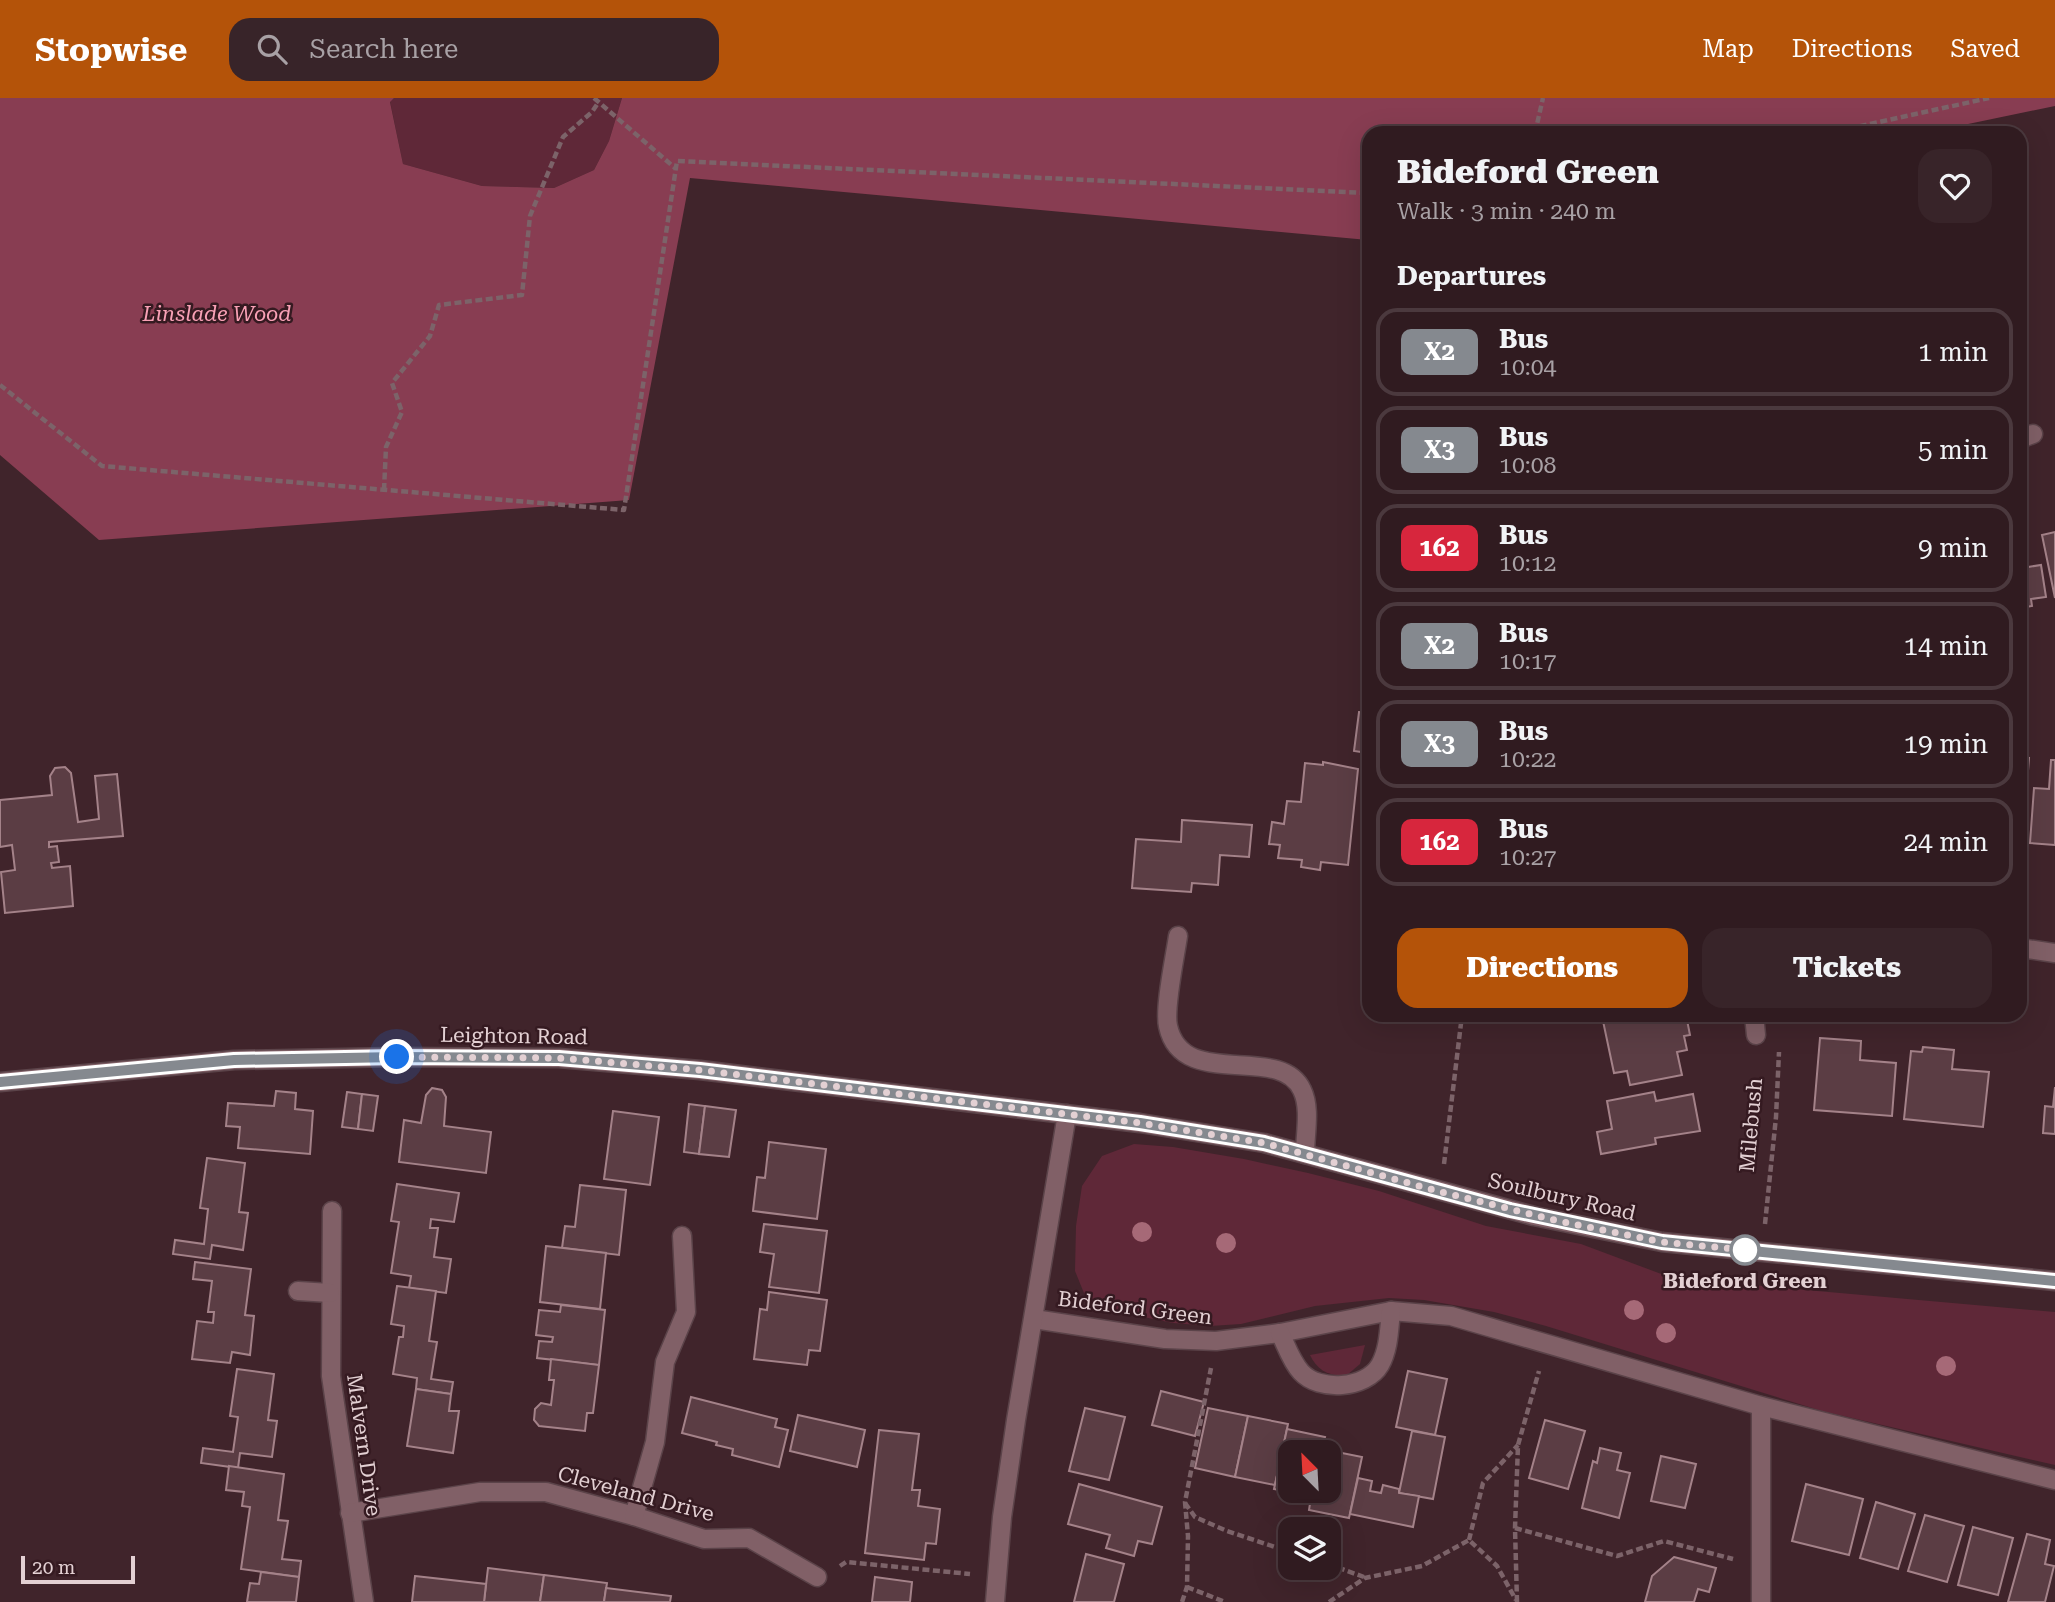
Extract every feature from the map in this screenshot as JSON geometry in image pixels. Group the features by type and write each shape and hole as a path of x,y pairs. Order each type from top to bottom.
{"street":[{"path":"1178,936 1167,1015 1168,1029 1174,1040 1182,1052 1195,1060 1272,1068 1294,1079 1302,1089 1306,1105 1304,1154"},
{"path":"2027,949 2055,953"},
{"path":"1755,1022 1756,1035"},
{"name":"Leighton Road","path":"0,1083 234,1060 559,1058 700,1070 1067,1114"},
{"name":"Soulbury Road","path":"1067,1114 1264,1143 1534,1216 1662,1242 2055,1281"},
{"name":"Bideford Green","path":"995,1602 1004,1503 1067,1114"},
{"name":"Malvern Drive","path":"332,1211 331,1376 363,1602"},
{"path":"635,1516 655,1441 665,1362 686,1312 682,1236"},
{"path":"299,1291 330,1293"},
{"path":"1280,1333 1300,1371 1310,1380 1326,1385 1346,1385 1379,1368 1388,1339 1391,1311"},
{"name":"Bideford Green","path":"1034,1319 1165,1339 1216,1341 1280,1333 1391,1311 1451,1316 1761,1406 2055,1480"},
{"path":"1761,1406 1761,1602"},
{"name":"Cleveland Drive","path":"350,1513 480,1492 546,1492 635,1516 704,1539 750,1538 817,1577"}],"path":[{"path":"594,98 676,169"},
{"path":"1537,126 1543,98"},
{"path":"1861,126 1989,98"},
{"path":"384,490 386,447 402,412 392,383 430,336 439,305 522,295 530,216 563,137 593,112 598,103"},
{"path":"0,385 102,466 624,510 677,161 1362,193"},
{"path":"1441,1192 1461,1022"},
{"name":"Milebush","path":"1756,1035 1780,1052 1762,1251"},
{"path":"1182,1602 1186,1587 1188,1536 1185,1502 1216,1341"},
{"path":"1516,1602 1518,1445 1546,1345"},
{"path":"1329,1602 1365,1578 1422,1566 1469,1540 1483,1483 1518,1445"},
{"path":"1185,1502 1195,1517 1278,1548"},
{"path":"1515,1528 1617,1556 1664,1541 1761,1567"},
{"path":"1469,1540 1497,1566 1516,1602"},
{"path":"817,1577 846,1562 997,1577"},
{"path":"1341,1569 1365,1578"},
{"path":"1186,1587 1225,1602"}],"shaded area":[{"path":"394,98 622,98 609,141 594,170 554,188 482,186 403,164 390,101"},
{"path":"1134,1144 1173,1147 1308,1173 1379,1191 1486,1226 1581,1244 1672,1278 2055,1312 2055,1465 1822,1411 1546,1326 1494,1312 1424,1300 1389,1298 1315,1306 1241,1324 1210,1326 1173,1323 1104,1309 1086,1298 1075,1271 1076,1226 1082,1186 1102,1156"},
{"path":"1365,1345 1360,1364 1347,1375 1324,1371 1310,1355"}],"green space":[{"name":"Linslade Wood","path":"0,98 394,98 390,102 403,164 482,186 554,188 594,170 609,141 622,98 2055,98 2055,106 1959,126 1362,126 1362,239 690,178 629,500 99,540 0,455"}],"building":[{"path":"2055,532 2055,598 2042,535"},
{"path":"2027,561 2028,567 2041,565 2046,597 2031,599 2032,606 2027,607"},
{"path":"1359,712 1362,712 1362,752 1354,751"},
{"path":"2051,760 2055,760 2055,845 2030,843 2034,788 2049,789"},
{"path":"1323,762 1358,769 1348,865 1321,862 1320,870 1301,867 1302,860 1278,858 1280,845 1269,844 1272,822 1284,824 1287,801 1301,802 1305,763 1323,765"},
{"path":"65,767 71,773 78,822 99,819 95,776 117,774 123,836 49,842 49,847 57,846 59,862 51,863 52,868 70,866 73,906 5,913 1,872 15,870 12,845 0,847 0,800 52,795 50,776 55,768"},
{"path":"1182,820 1252,825 1249,857 1220,855 1218,885 1192,883 1191,892 1132,888 1136,839 1181,842"},
{"path":"1603,1022 1687,1022 1690,1035 1684,1036 1687,1050 1677,1052 1682,1075 1630,1085 1627,1071 1614,1073"},
{"path":"1820,1038 1861,1041 1860,1060 1896,1063 1892,1116 1814,1110"},
{"path":"1923,1047 1954,1050 1952,1069 1989,1072 1983,1127 1904,1119 1911,1051 1922,1052"},
{"path":"2055,1087 2055,1134 2043,1133 2045,1106 2053,1107"},
{"path":"432,1088 442,1090 446,1097 444,1126 491,1132 486,1173 399,1162 404,1120 421,1123 426,1095"},
{"path":"276,1091 296,1093 295,1109 313,1111 310,1154 238,1148 240,1127 226,1126 228,1103 274,1106"},
{"path":"347,1092 362,1094 358,1129 342,1127"},
{"path":"1654,1092 1656,1101 1693,1094 1700,1131 1655,1138 1656,1144 1601,1154 1597,1132 1612,1129 1607,1101"},
{"path":"362,1094 378,1096 373,1131 358,1129"},
{"path":"689,1104 705,1106 699,1154 684,1152"},
{"path":"705,1106 736,1110 729,1157 699,1154"},
{"path":"613,1111 659,1117 650,1185 604,1179"},
{"path":"769,1142 826,1149 817,1219 753,1211 757,1177 765,1178"},
{"path":"207,1158 245,1163 239,1212 248,1213 243,1250 212,1245 210,1259 173,1254 175,1240 204,1244 208,1209 200,1208"},
{"path":"397,1184 459,1193 454,1222 431,1219 430,1228 438,1228 434,1257 451,1259 446,1293 409,1288 411,1276 391,1273 399,1222 391,1221"},
{"path":"580,1185 626,1190 619,1255 562,1248 565,1226 575,1227"},
{"path":"764,1224 827,1231 819,1293 769,1287 774,1254 760,1252"},
{"path":"546,1246 606,1253 600,1309 540,1302"},
{"path":"195,1262 251,1269 245,1315 254,1316 250,1355 232,1352 230,1363 192,1359 197,1321 213,1323 214,1312 208,1312 212,1281 193,1279"},
{"path":"397,1286 436,1291 429,1341 437,1342 431,1379 453,1382 451,1394 416,1389 417,1378 393,1374 399,1337 403,1337 404,1326 391,1324"},
{"path":"769,1292 827,1300 820,1351 809,1350 807,1365 754,1359 760,1309 767,1310"},
{"path":"561,1305 605,1310 599,1365 537,1358 539,1341 552,1342 553,1337 536,1335 539,1310 560,1312"},
{"path":"551,1359 599,1365 593,1413 587,1413 585,1431 539,1426 534,1420 535,1409 541,1403 551,1405 554,1380 549,1380"},
{"path":"237,1369 274,1374 268,1420 277,1421 272,1457 240,1453 238,1468 201,1463 203,1448 233,1452 238,1417 230,1416"},
{"path":"1408,1371 1447,1379 1435,1435 1396,1427"},
{"path":"416,1389 451,1394 449,1411 459,1411 453,1453 407,1446"},
{"path":"1161,1391 1204,1402 1195,1436 1152,1425"},
{"path":"691,1397 777,1419 775,1427 788,1430 779,1467 732,1455 733,1449 682,1433"},
{"path":"1085,1408 1125,1417 1109,1480 1069,1471"},
{"path":"1208,1408 1248,1416 1235,1477 1195,1468"},
{"path":"798,1415 865,1430 857,1467 790,1451"},
{"path":"1248,1416 1288,1424 1285,1440 1278,1440 1275,1485 1235,1477"},
{"path":"1545,1420 1585,1431 1568,1489 1529,1478"},
{"path":"1287,1429 1325,1437 1324,1440 1285,1440"},
{"path":"879,1430 919,1434 912,1490 920,1490 918,1506 940,1509 936,1544 926,1543 924,1560 865,1553"},
{"path":"1412,1431 1445,1437 1433,1499 1399,1493"},
{"path":"1600,1448 1621,1453 1617,1470 1630,1473 1619,1518 1582,1508 1593,1461 1597,1463"},
{"path":"1341,1453 1362,1457 1349,1518 1309,1510 1310,1503 1341,1503"},
{"path":"1661,1456 1696,1464 1685,1508 1651,1501"},
{"path":"229,1466 284,1474 278,1520 288,1521 282,1559 301,1561 299,1577 241,1569 250,1507 242,1506 244,1492 226,1490"},
{"path":"1278,1471 1278,1490 1274,1489"},
{"path":"1358,1478 1372,1481 1370,1491 1381,1493 1383,1485 1399,1489 1399,1493 1419,1496 1413,1527 1350,1514"},
{"path":"1079,1484 1162,1507 1152,1544 1138,1541 1134,1556 1106,1548 1110,1535 1068,1524"},
{"path":"1806,1484 1863,1499 1849,1555 1792,1541"},
{"path":"1876,1502 1915,1514 1898,1569 1860,1558"},
{"path":"1925,1515 1964,1526 1947,1582 1908,1571"},
{"path":"1973,1527 2013,1538 1998,1595 1958,1585"},
{"path":"2027,1534 2050,1540 2045,1564 2054,1566 2045,1602 2008,1602"},
{"path":"1086,1554 1124,1564 1114,1602 1074,1602"},
{"path":"1674,1557 1716,1568 1709,1592 1698,1589 1694,1602 1645,1602 1652,1576"},
{"path":"488,1568 544,1575 540,1602 484,1602"},
{"path":"261,1572 299,1577 296,1602 247,1602 250,1583 259,1584"},
{"path":"544,1575 607,1583 604,1602 540,1602"},
{"path":"415,1576 486,1584 484,1602 412,1602"},
{"path":"875,1577 912,1582 910,1602 872,1602"},
{"path":"606,1588 671,1596 670,1602 604,1602"}],"bus line":[{"name":"X2","path":"0,1082 234,1060 397,1057 559,1058 700,1070 1140,1123 1264,1143 1534,1216 1662,1242 2055,1281"}],"place":[{"name":"Bideford Green","path":"1745,1250"}],"route":[{"path":"397,1057 559,1058 700,1070 1140,1123 1264,1143 1534,1216 1662,1242 1745,1250"}]}
